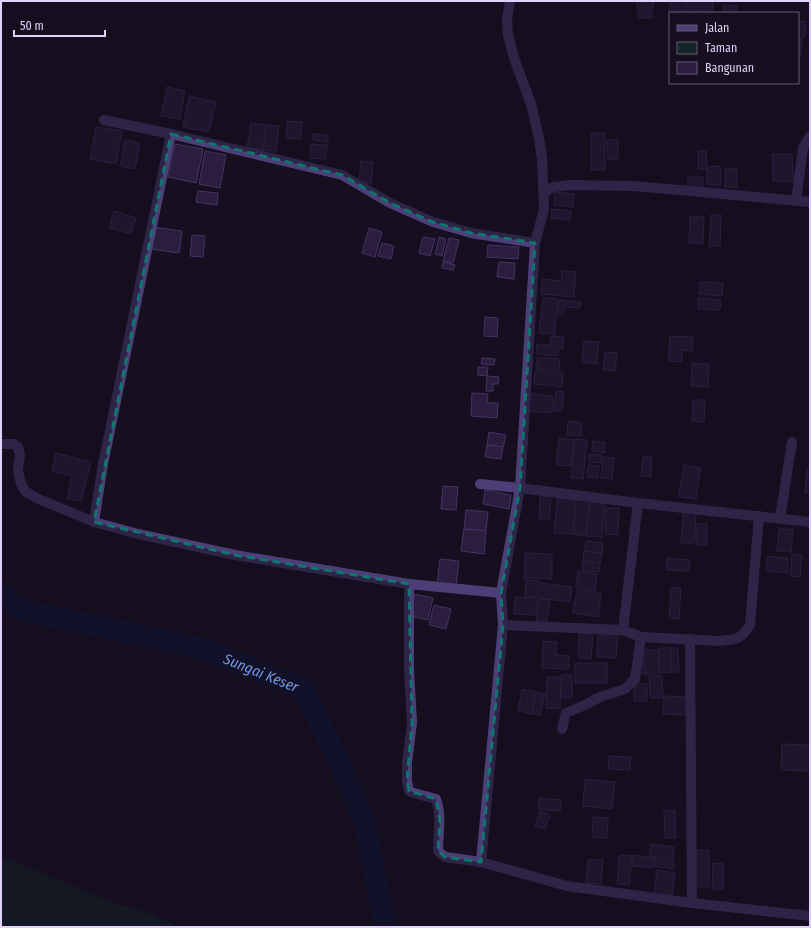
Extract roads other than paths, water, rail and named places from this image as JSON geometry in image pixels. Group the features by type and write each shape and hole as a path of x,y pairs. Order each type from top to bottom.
{"street":[{"path":"481,862 503,625 501,593 520,488 535,243 544,209 542,159 539,138 508,35 507,19 510,1"},
{"path":"104,120 172,134 342,176 390,203 433,222 471,233 535,243"},
{"path":"94,522 103,464 172,134"},
{"path":"796,200 803,148 810,136"},
{"path":"544,193 554,187 571,185 634,186 810,202"},
{"path":"780,518 792,442"},
{"path":"1,444 14,444 18,447 20,455 18,471 21,484 26,492 94,522 138,534 235,554 409,584 501,593"},
{"path":"480,484 810,522"},
{"path":"623,630 638,503"},
{"path":"503,625 623,630 641,637 720,641 733,640 743,636 750,625 760,516"},
{"path":"409,584 409,668 412,723 407,763 407,781 409,791 417,795 436,799 440,808 438,851 445,857 481,862 567,886 692,903 810,916"},
{"path":"562,729 566,713 600,697 625,689 635,679 641,637"},
{"path":"690,639 692,903"}],"waterway":[{"name":"Sungai Keser","path":"1,593 21,610 197,647 304,689 363,816 385,927"}]}
